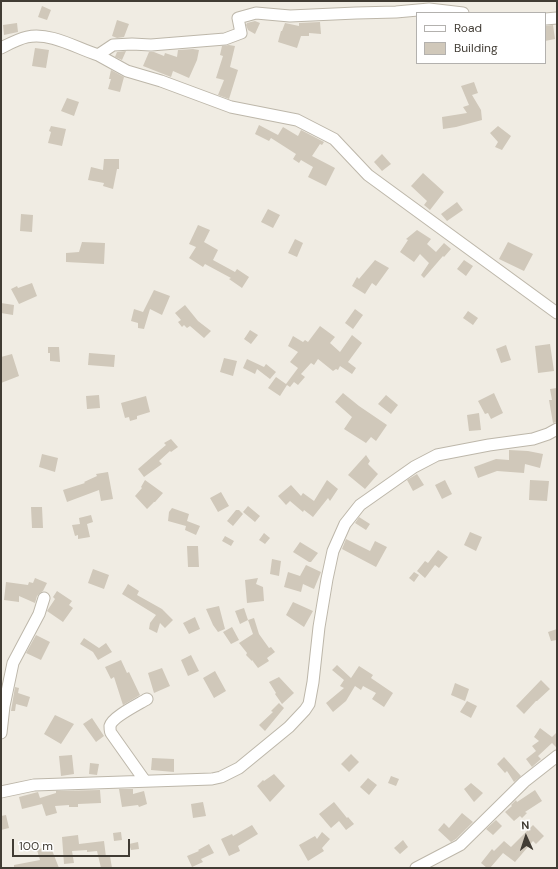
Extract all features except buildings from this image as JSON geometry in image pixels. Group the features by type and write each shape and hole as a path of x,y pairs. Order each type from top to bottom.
{"street":[{"path":"98,55 113,45 151,45 225,39 240,33 238,18 256,13 290,16 396,12 429,9 454,12"},
{"path":"546,19 557,18"},
{"path":"1,48 27,37 42,36 98,55 127,70 231,107 297,120 334,139 368,175 557,313"},
{"path":"1,792 34,785 212,779 221,777 239,768 289,727 309,704 321,619 333,551 341,530 348,518 366,500 414,467 437,455 489,445 533,439 557,429"},
{"path":"1,733 4,706 13,663 39,614 44,598"},
{"path":"145,781 111,733 110,726 113,721 121,715 147,699"},
{"path":"416,868 460,845 502,802 524,782 557,756"}]}
